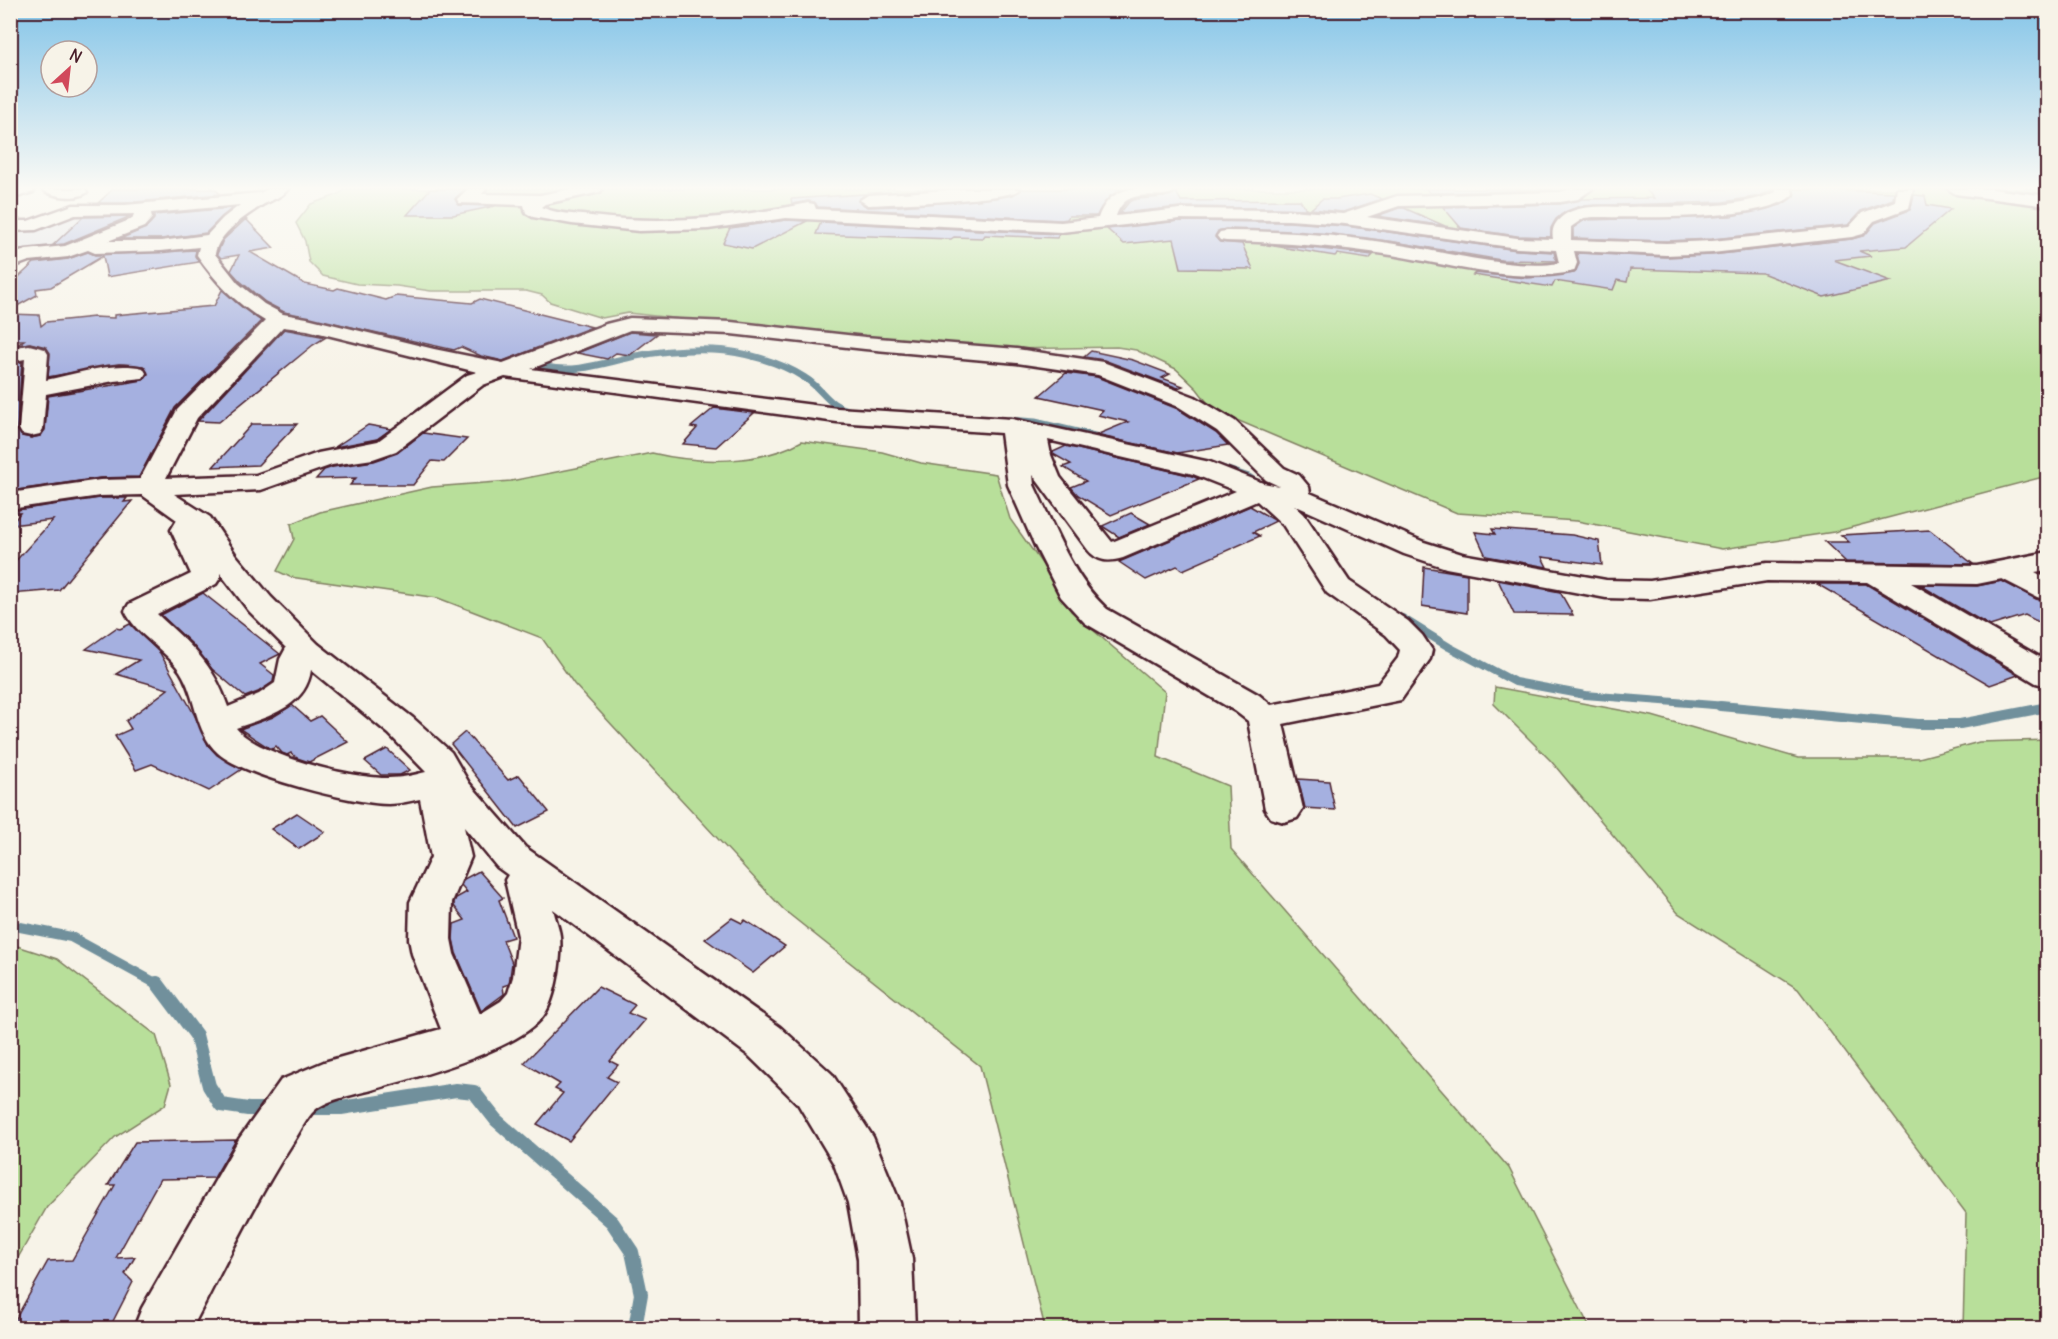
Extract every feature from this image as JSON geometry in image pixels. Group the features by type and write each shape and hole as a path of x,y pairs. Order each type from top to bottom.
{"street":[{"path":"10,262 26,256 65,251"},
{"path":"208,251 206,255 223,278 243,297 278,320 521,365 837,415 1023,428 1201,468 1260,490 1297,497 1438,557 1606,589 1650,590 1767,572 1977,575 2048,561"},
{"path":"1403,251 1544,270 1567,267 1566,251"},
{"path":"150,487 186,415 278,320"},
{"path":"10,501 78,490 254,483 327,458 374,451 396,441 466,386 482,378 630,324 731,328 865,343 1017,356 1103,369 1186,402 1226,426 1275,474 1290,481 1296,487 1297,497"},
{"path":"10,355 29,352 37,354 32,429"},
{"path":"36,389 114,374 135,373"},
{"path":"1023,428 1035,446 1042,472 1050,485 1106,552 1113,552 1260,490"},
{"path":"1023,428 1022,485 1056,562 1083,606 1247,703 1264,717 1284,809"},
{"path":"150,487 162,500 200,523 225,560 260,604 304,647 401,726 438,761 451,857 431,902 430,939 433,954 468,1039"},
{"path":"1260,490 1294,520 1338,587 1397,628 1416,650 1414,659 1389,692 1264,717"},
{"path":"194,518 185,530 206,575 205,578 140,611 144,619 194,668 216,723 230,745 239,752 286,769 349,785 386,791 441,780"},
{"path":"2007,570 2048,591"},
{"path":"1873,573 2048,676"},
{"path":"216,723 261,706 288,690 292,683 295,660 304,647"},
{"path":"441,780 512,857 764,1041 815,1089 855,1153 874,1203 885,1259 886,1329"},
{"path":"162,1329 257,1155 289,1108 324,1083 365,1074 497,1027 517,1014 528,1002 535,977 539,936 525,880 530,871"}],"shaded area":[{"path":"11,251 55,251 54,252 11,259"}],"green space":[{"path":"307,251 2047,251 2047,476 1834,532 1722,549 1577,521 1457,513 1213,410 1197,389 1176,369 1136,350 1117,347 1009,349 800,332 628,313 602,318 550,302 542,295 526,291 431,291 357,284 323,276 309,262"},
{"path":"802,441 882,452 921,463 996,474 1010,519 1053,579 1071,611 1165,692 1158,757 1228,786 1231,849 1509,1168 1590,1328 1045,1328 980,1066 784,910 574,684 542,638 438,598 290,577 277,571 294,539 291,524 320,512 432,487 511,481 652,453 689,459 728,460 767,455"},
{"path":"1495,687 1652,716 1798,758 1919,758 1979,742 2047,740 2047,1328 1963,1328 1966,1213 1798,989 1678,913 1551,761 1494,704"},
{"path":"11,944 57,959 156,1035 171,1084 165,1105 115,1137 47,1207 11,1270"}],"building":[{"path":"196,251 195,256 199,262 107,277 103,256 51,287 36,289 37,295 10,310 10,285 34,263 68,259 88,252 95,255"},
{"path":"218,251 253,251 250,252 305,284 334,290 338,288 386,300 396,296 472,303 480,299 592,327 503,361 481,356 461,347 454,350 284,312 265,302 231,271 239,255 221,258 217,254"},
{"path":"1177,251 1245,251 1253,269 1181,268"},
{"path":"1307,251 1343,251 1373,255 1369,259 1337,254 1335,256"},
{"path":"1451,251 1554,252 1556,261 1501,260"},
{"path":"1743,251 1860,251 1871,256 1834,260 1891,281 1824,297 1762,273 1630,269 1627,282 1617,280 1613,290 1555,281 1552,287 1473,275 1475,273 1527,278 1574,273 1579,264 1577,253 1666,257"},
{"path":"222,290 261,321 175,408 139,477 100,478 10,491 10,364 22,362 17,429 22,436 31,438 40,436 45,430 48,396 143,380 148,374 143,366 119,364 48,377 50,353 46,347 30,343 17,345 24,340 10,340 10,314 39,315 41,326 46,322 94,317 114,318 114,315 214,306"},
{"path":"284,329 326,337 313,345 219,422 198,421"},
{"path":"630,332 657,334 630,355 616,353 607,359 577,353"},
{"path":"1091,351 1133,360 1170,374 1162,378 1183,386 1178,388 1104,360 1084,357"},
{"path":"1066,373 1097,377 1178,409 1216,433 1228,445 1177,453 1096,435 1128,422 1098,415 1103,410 1039,396"},
{"path":"714,408 754,413 716,447 683,444 697,428 691,427"},
{"path":"252,424 297,424 258,465 213,467"},
{"path":"368,425 391,429 377,439 335,447"},
{"path":"423,433 467,439 444,462 432,461 413,485 350,485 356,478 316,479 324,470 333,467 374,461 397,453"},
{"path":"1066,446 1199,479 1111,515 1078,495 1071,487 1086,481 1063,467 1071,464 1053,454"},
{"path":"100,498 127,498 124,502 132,501 59,590 10,594 10,567 53,520 11,525 20,513 10,514 10,511"},
{"path":"1250,506 1276,521 1253,532 1260,536 1183,570 1177,566 1146,580 1119,562"},
{"path":"1131,513 1150,524 1119,537 1102,526"},
{"path":"1492,529 1572,535 1599,541 1602,565 1542,557 1547,567 1486,556 1475,532 1495,534"},
{"path":"1930,530 1973,564 1846,562 1825,542 1849,542 1841,535"},
{"path":"1424,567 1467,574 1467,613 1422,606"},
{"path":"1498,580 1560,592 1573,615 1514,614"},
{"path":"2002,581 2036,599 2048,602 2048,627 2025,615 1990,626 1920,585 1977,586"},
{"path":"1817,584 1866,584 2018,675 1990,685"},
{"path":"203,593 280,654 260,664 274,675 273,682 258,692 245,697 212,669 192,644 161,615"},
{"path":"130,624 160,653 194,714 208,745 217,755 242,769 209,791 152,764 136,770 115,736 131,729 126,721 168,689 116,674 139,660 86,649 116,628 120,629"},
{"path":"292,705 310,721 320,716 348,742 309,762 291,753 287,755 282,753 276,746 272,749 240,729 273,717"},
{"path":"465,732 508,780 519,775 549,812 517,828 451,744"},
{"path":"387,749 410,770 400,775 381,775 365,761"},
{"path":"1298,779 1329,781 1335,810 1305,808"},
{"path":"297,813 325,832 299,849 271,829"},
{"path":"479,871 503,898 499,900 513,937 503,940 512,963 509,984 503,986 504,994 481,1011 456,953 453,939 454,924 465,920 454,906 454,902 456,898 467,892 461,885 464,879"},
{"path":"732,918 742,923 745,920 785,946 753,973 705,939"},
{"path":"598,987 635,1005 628,1013 645,1020 610,1061 618,1065 607,1077 617,1082 569,1141 537,1124 563,1093 555,1089 560,1084 524,1063"},
{"path":"236,1140 214,1178 160,1179 116,1258 135,1257 125,1274 133,1282 109,1329 10,1329 48,1261 72,1260 115,1185 108,1185 135,1142"}],"waterway":[{"path":"243,318 304,313"},
{"path":"510,347 541,366 557,369 591,366 636,356 684,350 736,353 761,358 795,372 811,382 835,405 848,410"},
{"path":"1009,420 1035,422 1162,452"},
{"path":"1213,465 1249,477 1259,484"},
{"path":"1402,618 1449,647 1515,682 1585,695 1739,707"},
{"path":"1720,706 1918,724 1960,724 2048,707"},
{"path":"10,925 71,937 158,985"},
{"path":"158,985 196,1035 209,1086 221,1105 248,1109 273,1109"},
{"path":"308,1108 341,1108 456,1090 474,1092 496,1120 612,1222 632,1252 641,1294 635,1328"}]}
